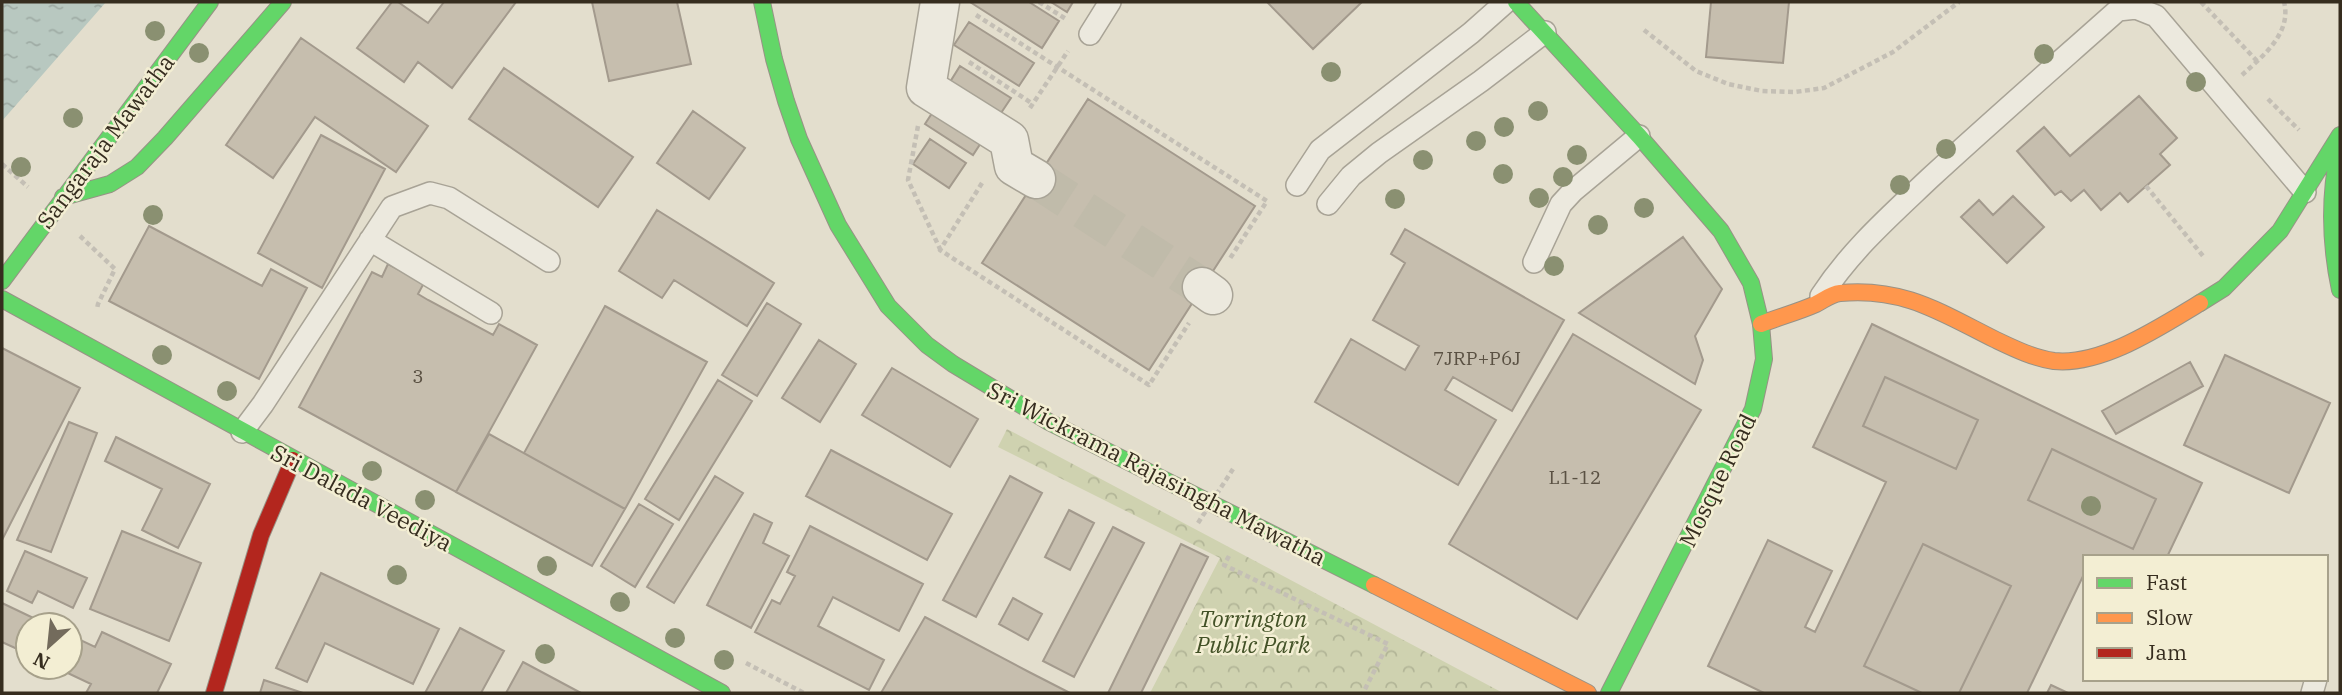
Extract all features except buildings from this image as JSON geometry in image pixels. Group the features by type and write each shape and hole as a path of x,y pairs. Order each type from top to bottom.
{"main road":[{"name":"Sangaraja Mawatha","path":"2,281 210,2"},
{"path":"58,204 110,184 137,167 283,2"},
{"name":"Sri Wickrama Rajasingha Mawatha","path":"762,2 786,101 838,225 888,306 927,345 953,365 1049,422 1588,693"},
{"name":"Mosque Road","path":"1516,2 1639,136 1721,231 1751,283 1761,324 1764,359 1753,409 1609,693"},
{"path":"1761,324 1816,304 1836,293 1876,292 1917,301 2024,353 2055,361 2087,358 2124,345 2176,319 2224,288 2280,230 2340,135"},
{"path":"2340,144 2332,200 2335,267 2340,290"},
{"name":"Sri Dalada Veediya","path":"2,299 722,693"},
{"path":"214,693 261,535 293,460"}],"street":[{"path":"953,5 934,39 926,88 1009,140 1014,166 1036,179"}],"lane":[{"path":"1090,34 1110,2"},
{"path":"1297,185 1320,150 1471,33 1506,2"},
{"path":"1816,304 1838,269 1860,244 1968,143 2118,10 2136,8 2156,16 2305,192"},
{"path":"1328,204 1351,176 1378,153 1481,81 1545,32"},
{"path":"1534,262 1561,204 1639,136"},
{"path":"242,432 391,207 430,193 449,198 549,261"},
{"path":"370,240 491,313"}],"path":[{"path":"1040,2 1067,19"},
{"path":"1644,30 1696,71 1728,84 1762,91 1795,92 1824,88 1893,52 1959,2"},
{"path":"2201,2 2257,61 2281,33 2287,13 2284,2"},
{"path":"918,127 908,180 940,250 1149,385 1267,201 1056,66 953,5"},
{"path":"934,39 1033,104"},
{"path":"940,250 1056,66"},
{"path":"2,164 58,204 115,269 98,304 100,315"},
{"path":"2146,186 2209,262 2224,288"},
{"path":"1207,529 1198,523 1233,469"},
{"path":"1234,546 1224,565 1388,644 1363,693"}],"green space":[{"name":"Torrington Public Park","path":"1007,429 1503,693 1150,693 1220,558 998,447"}],"water":[{"path":"2,2 106,2 2,121"}],"tunnel":[{"path":"1036,179 1202,287"}],"traffic: fast":[{"path":"2,281 210,2"},
{"path":"63,197 110,184 137,167 283,2"},
{"path":"762,2 786,101 799,139 838,225 888,306 927,345 953,364 1049,422 1374,585"},
{"path":"1516,2 1639,136 1721,231 1751,283 1761,324 1764,359 1753,409 1609,693"},
{"path":"2200,303 2224,288 2280,231 2340,135"},
{"path":"2339,150 2332,220 2340,290"},
{"path":"2,299 722,693"}],"traffic: slow":[{"path":"1761,324 1837,294 1883,294 1938,311 2031,355 2046,360 2072,361 2130,343 2200,303"},
{"path":"1374,585 1588,693"}],"traffic: jam":[{"path":"214,693 261,535 293,460"}]}
